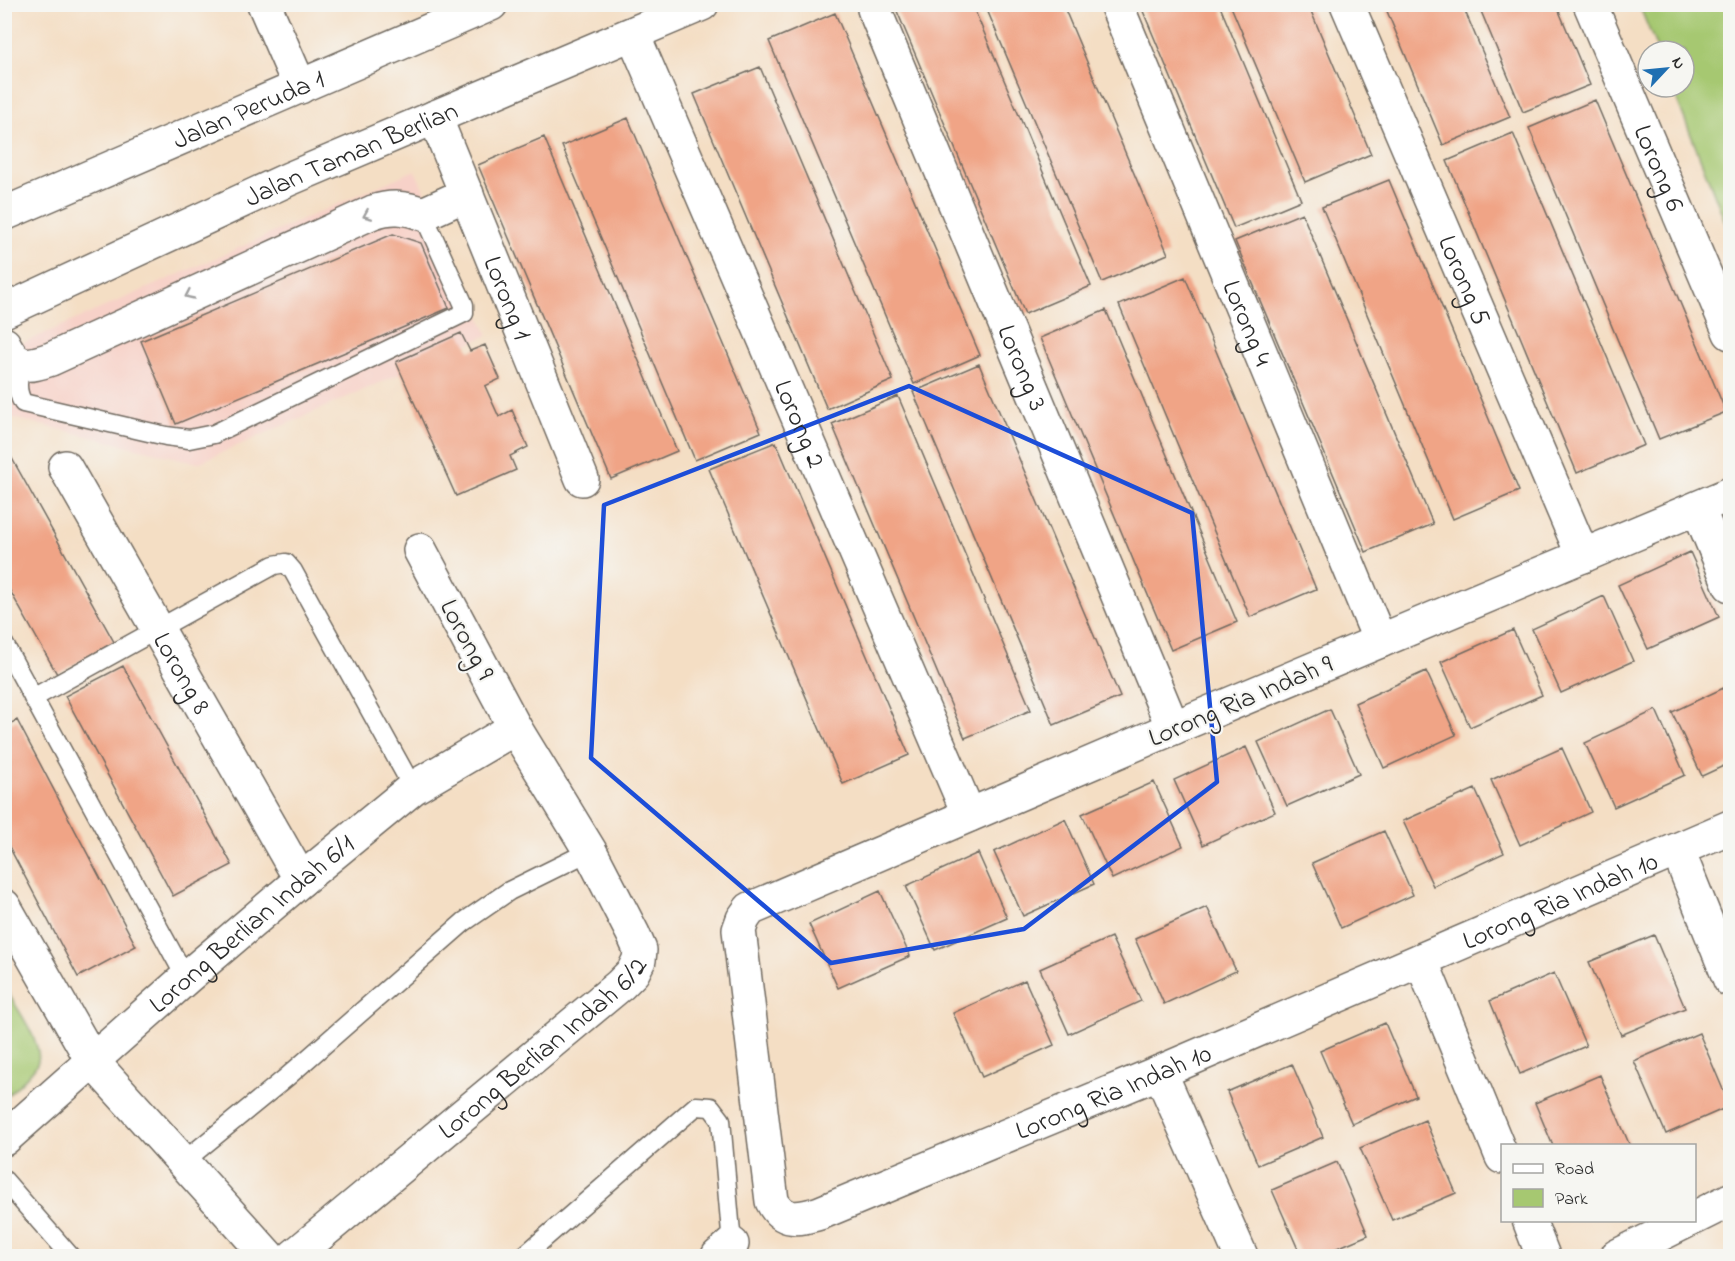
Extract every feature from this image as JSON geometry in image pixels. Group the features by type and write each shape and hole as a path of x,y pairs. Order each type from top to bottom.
{"street":[{"path":"264,4 300,87"},
{"name":"Jalan Peruda 1","path":"4,214 491,4"},
{"name":"Jalan Taman Berlian","path":"4,310 289,179 702,4"},
{"name":"Lorong 4","path":"1116,4 1380,641"},
{"name":"Lorong 5","path":"1347,4 1583,556"},
{"name":"Lorong 6","path":"1590,4 1731,333"},
{"name":"Lorong 3","path":"874,9 1173,728"},
{"name":"Lorong 2","path":"633,34 969,815"},
{"name":"Lorong 1","path":"435,117 582,479"},
{"path":"13,354 35,364 51,359 373,212 385,208 408,208 423,214 466,194"},
{"name":"Lorong 8","path":"65,467 301,880"},
{"name":"Lorong Ria Indah 9","path":"750,909 1173,728 1731,494"},
{"path":"1698,508 1731,585"},
{"name":"Lorong 9","path":"420,550 515,728"},
{"name":"Lorong Berlian Indah 6/1","path":"4,1139 186,978 413,788 515,728"},
{"name":"Lorong Berlian Indah 6/2","path":"294,1257 620,985 633,972 639,960 640,950 633,934 590,851 515,728"},
{"name":"Lorong Ria Indah 10","path":"750,909 739,930 772,1201 777,1211 788,1217 800,1218 820,1213 1160,1072 1731,827"},
{"path":"1678,850 1731,980"},
{"path":"4,906 93,1062 268,1257"},
{"path":"1421,960 1501,1152"},
{"path":"1160,1072 1241,1257"},
{"path":"1696,1218 1731,1200"},
{"path":"1529,1222 1544,1257"},
{"path":"1617,1257 1687,1222"}],"lane":[{"path":"13,354 18,394 23,402 166,436 189,439 214,434 464,313 464,305 423,214"},
{"path":"33,698 274,565 286,563 293,571 413,788"},
{"path":"4,644 186,978"},
{"path":"183,1162 287,1077 464,922 509,891 590,851"},
{"path":"524,1257 696,1106 711,1107 721,1120 725,1250"},
{"path":"4,1180 70,1257"}],"highlighted area":[{"path":"909,386 1192,513 1217,782 1024,929 831,963 591,758 604,505"}],"shaded area":[{"path":"415,170 488,335 198,463 5,416 5,351"}],"green space":[{"path":"1639,5 1730,5 1730,234 1677,99 1696,99 1696,39 1653,39"},
{"path":"5,988 33,1037 39,1057 30,1073 5,1098"}],"building":[{"path":"894,4 972,4 1091,286 1025,314"},
{"path":"1140,4 1219,4 1301,200 1234,228"},
{"path":"1230,4 1308,4 1371,154 1305,182"},
{"path":"1384,4 1462,4 1510,117 1443,145"},
{"path":"1478,4 1556,4 1590,85 1523,112"},
{"path":"985,5 1063,5 1168,254 1102,282"},
{"path":"835,13 980,355 914,384 769,41"},
{"path":"760,67 893,380 827,409 694,94"},
{"path":"1595,100 1726,412 1659,439 1529,128"},
{"path":"628,118 761,432 695,460 562,146"},
{"path":"1513,133 1644,445 1577,473 1447,161"},
{"path":"544,137 677,451 611,479 478,165"},
{"path":"1389,180 1519,491 1453,519 1322,207"},
{"path":"1302,213 1433,524 1366,552 1235,241"},
{"path":"393,234 421,243 449,308 176,424 141,341"},
{"path":"1185,277 1316,589 1250,617 1119,305"},
{"path":"1106,310 1237,622 1171,650 1040,338"},
{"path":"461,333 470,351 485,345 500,379 485,386 499,417 512,410 528,447 510,456 516,470 456,496 396,362"},
{"path":"979,364 1120,697 1054,725 913,392"},
{"path":"898,396 1031,710 965,738 832,424"},
{"path":"776,442 909,755 843,784 709,469"},
{"path":"4,444 114,642 57,674 4,580"},
{"path":"1690,552 1719,617 1648,649 1618,585"},
{"path":"1604,596 1633,661 1561,693 1532,629"},
{"path":"1513,630 1542,695 1470,727 1441,662"},
{"path":"123,666 232,865 173,896 65,696"},
{"path":"1426,671 1456,735 1384,768 1355,703"},
{"path":"1730,685 1730,763 1702,776 1672,712"},
{"path":"1330,709 1359,774 1287,806 1258,742"},
{"path":"1656,710 1685,775 1614,807 1585,743"},
{"path":"17,720 136,946 78,977 4,837 4,727"},
{"path":"1246,747 1275,812 1203,845 1174,780"},
{"path":"1562,748 1591,812 1520,845 1491,780"},
{"path":"1154,782 1183,846 1112,879 1082,814"},
{"path":"1475,789 1504,853 1433,886 1403,821"},
{"path":"1065,819 1094,884 1023,916 994,852"},
{"path":"1384,831 1413,895 1341,928 1312,863"},
{"path":"978,853 1007,918 935,950 906,886"},
{"path":"880,891 910,956 838,988 809,924"},
{"path":"1207,907 1236,971 1164,1004 1135,939"},
{"path":"1654,935 1685,1008 1621,1035 1589,962"},
{"path":"1111,937 1141,1001 1069,1034 1040,969"},
{"path":"1554,973 1586,1046 1520,1074 1490,1001"},
{"path":"1025,980 1054,1045 982,1077 953,1013"},
{"path":"1385,1023 1416,1096 1352,1124 1320,1051"},
{"path":"1699,1033 1730,1106 1666,1134 1634,1061"},
{"path":"1292,1064 1323,1137 1258,1165 1227,1092"},
{"path":"1600,1075 1629,1144 1552,1144 1535,1103"},
{"path":"1425,1120 1456,1193 1392,1220 1360,1148"},
{"path":"1337,1162 1368,1235 1318,1256 1301,1256 1272,1190"}]}
